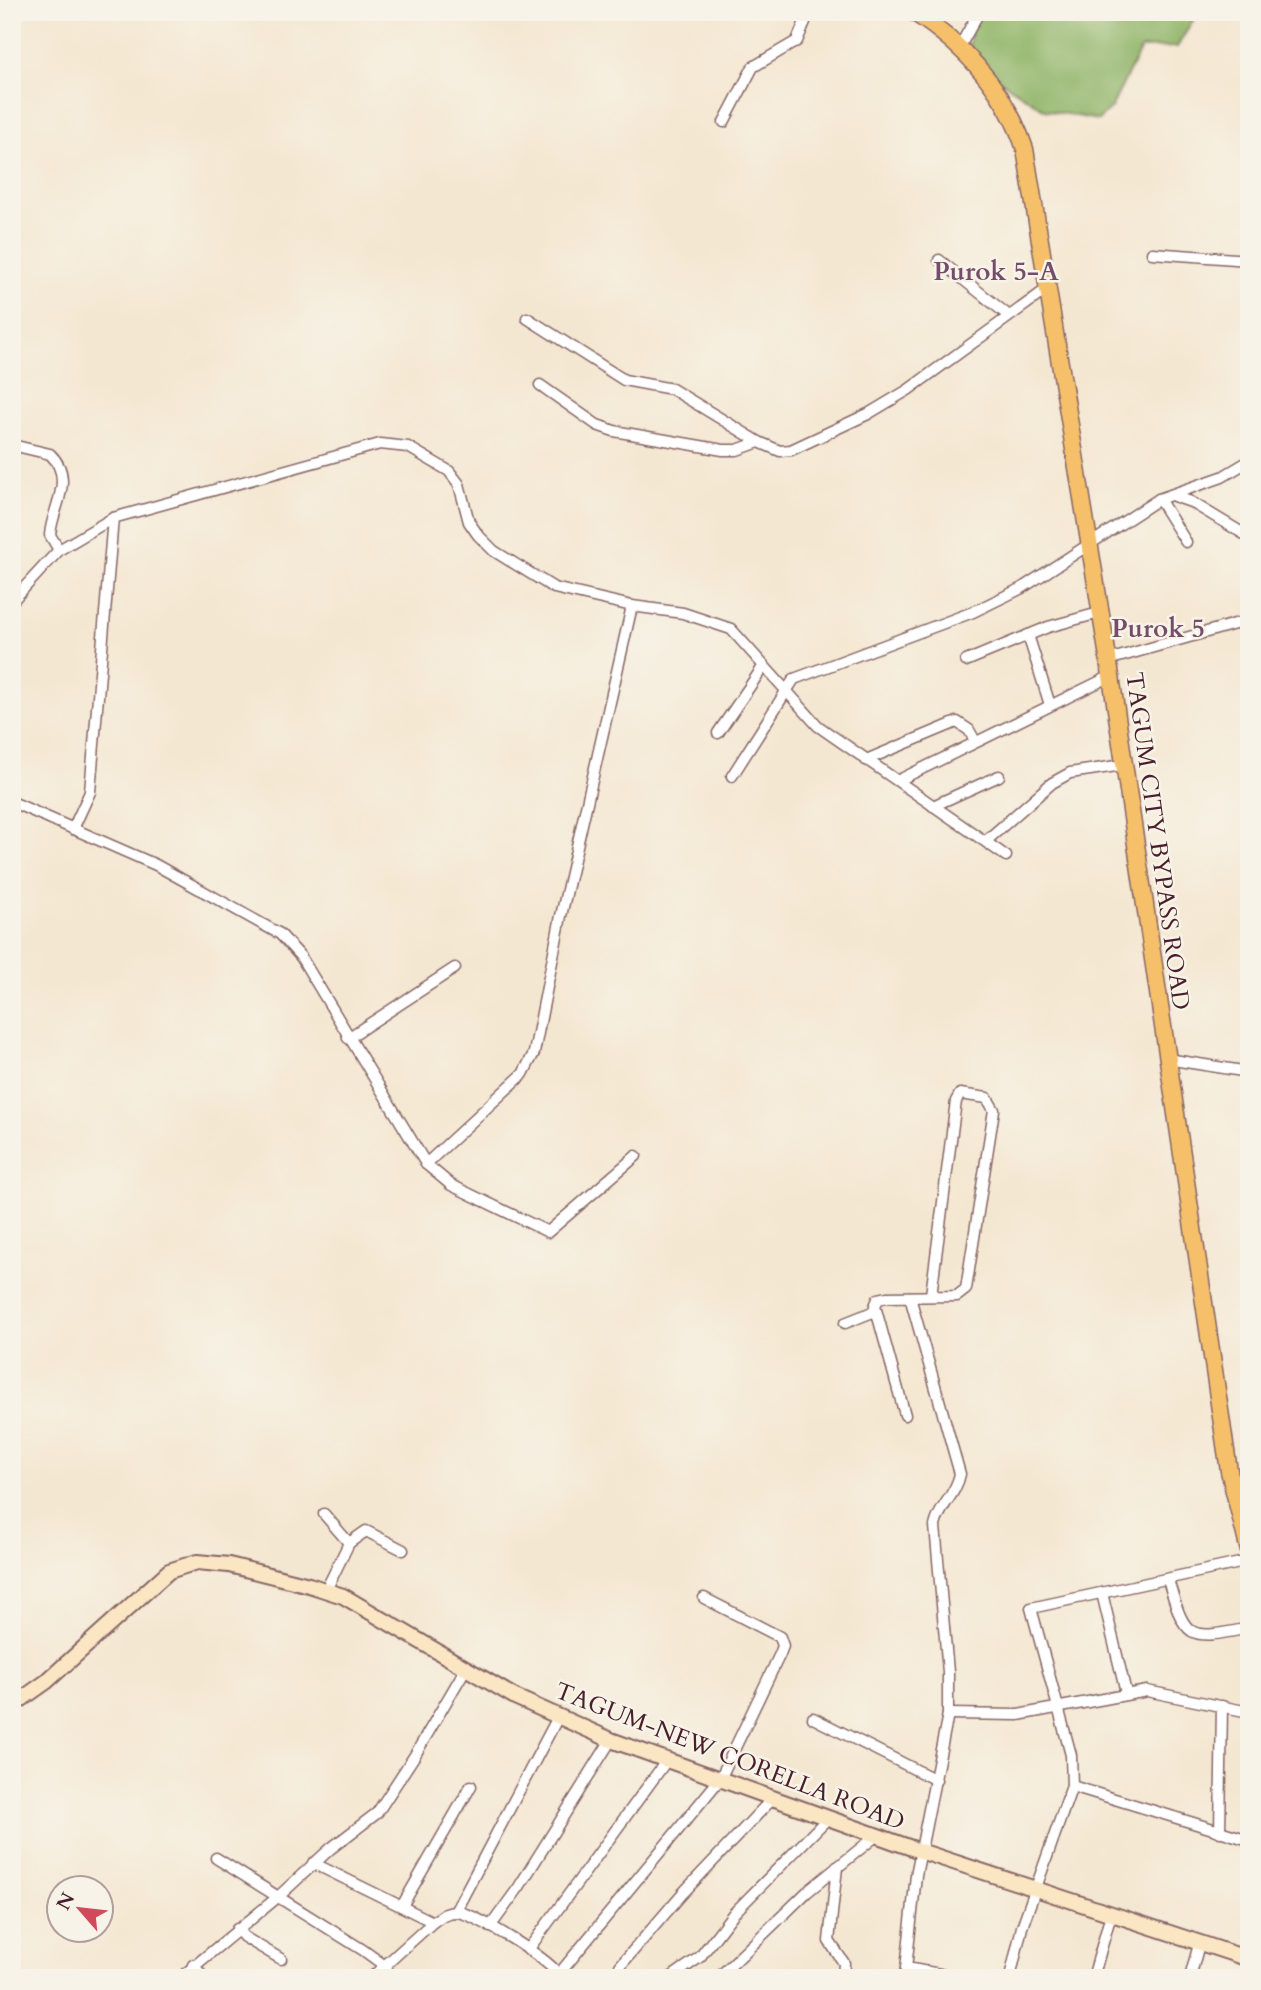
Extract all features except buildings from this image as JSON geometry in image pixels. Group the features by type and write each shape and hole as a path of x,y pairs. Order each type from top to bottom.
{"main road":[{"name":"TAGUM CITY BYPASS ROAD","path":"913,12 959,48 994,85 1018,128 1030,173 1110,668 1229,1471 1249,1551"},
{"name":"TAGUM-NEW CORELLA ROAD","path":"12,1706 46,1682 162,1577 182,1564 212,1562 326,1590 360,1605 466,1668 558,1717 611,1740 876,1836 1249,1959"}],"street":[{"path":"724,122 753,67 797,41 809,12"},
{"path":"959,48 979,12"},
{"path":"1152,253 1222,255 1249,260"},
{"path":"939,260 1009,316"},
{"path":"527,317 624,380 672,389 759,442 780,451 791,450 868,414 908,390 1047,289"},
{"path":"12,325 12,342"},
{"path":"540,385 597,425 614,431 723,450 737,450 759,442"},
{"path":"12,601 59,550 113,518 192,499 285,469 380,444 394,444 424,453 449,471 459,484 470,522 478,535 494,551 527,574 554,588 718,622 740,635 763,667 818,726 987,840 1006,856"},
{"path":"12,445 50,454 60,468 62,490 50,535 59,550"},
{"path":"732,776 785,689 799,676 973,612 1022,588 1159,499 1222,477 1249,461"},
{"path":"1173,496 1191,502 1249,537"},
{"path":"1159,499 1186,542"},
{"path":"73,829 90,792 113,518"},
{"path":"426,1164 523,1074 534,1053 561,915 632,606"},
{"path":"966,662 1028,635 1099,613"},
{"path":"899,780 1050,705 1110,668 1249,620"},
{"path":"1028,635 1050,705"},
{"path":"718,733 763,667"},
{"path":"866,760 957,722 970,730 975,741"},
{"path":"987,840 1052,783 1070,773 1123,765"},
{"path":"933,806 999,776"},
{"path":"12,802 156,865 280,933 301,957 426,1164 451,1185 545,1232 554,1229 636,1156"},
{"path":"348,1038 456,968"},
{"path":"1167,1059 1249,1072"},
{"path":"905,1415 875,1311 878,1299 931,1295 950,1297 963,1293 971,1268 994,1110 987,1098 967,1093 960,1094 956,1101 931,1295"},
{"path":"910,1297 960,1474 958,1488 937,1517 934,1526 948,1672 948,1714 920,1851 905,1973 962,1978"},
{"path":"845,1323 875,1311"},
{"path":"324,1514 349,1543"},
{"path":"326,1590 349,1543 366,1531 403,1550"},
{"path":"1010,1978 1036,1889 1072,1786 1071,1755 1031,1608 1249,1561"},
{"path":"1168,1580 1182,1625 1191,1632 1220,1634 1249,1628"},
{"path":"1102,1593 1126,1693"},
{"path":"455,1912 490,1927 528,1950 560,1976 720,1779 780,1654 783,1640 774,1632 704,1598"},
{"path":"180,1978 279,1896 313,1863 377,1813 409,1766 466,1668"},
{"path":"948,1714 1018,1715 1058,1709 1126,1693 1162,1693 1249,1712"},
{"path":"1220,1832 1222,1706"},
{"path":"371,1978 433,1922 455,1912 558,1717"},
{"path":"813,1718 936,1780"},
{"path":"490,1927 519,1888 611,1740"},
{"path":"528,1950 667,1760"},
{"path":"402,1906 471,1786"},
{"path":"1072,1786 1249,1840"},
{"path":"620,1966 773,1798"},
{"path":"670,1978 699,1957 733,1914 828,1818"},
{"path":"718,1978 837,1867 876,1836"},
{"path":"216,1858 385,1966 392,1978"},
{"path":"313,1863 433,1922"},
{"path":"837,1867 829,1941 844,1963 843,1978"},
{"path":"1093,1978 1111,1914"},
{"path":"237,1929 250,1941 281,1959"},
{"path":"1190,1978 1199,1944"},
{"path":"193,1965 204,1978"}],"green space":[{"path":"975,12 1198,12 1177,47 1141,48 1111,108 1098,120 1045,110 977,65 969,45"}],"district":[{"name":"Purok 5-A","path":"996,271"},
{"name":"Purok 5","path":"1158,628"}]}
